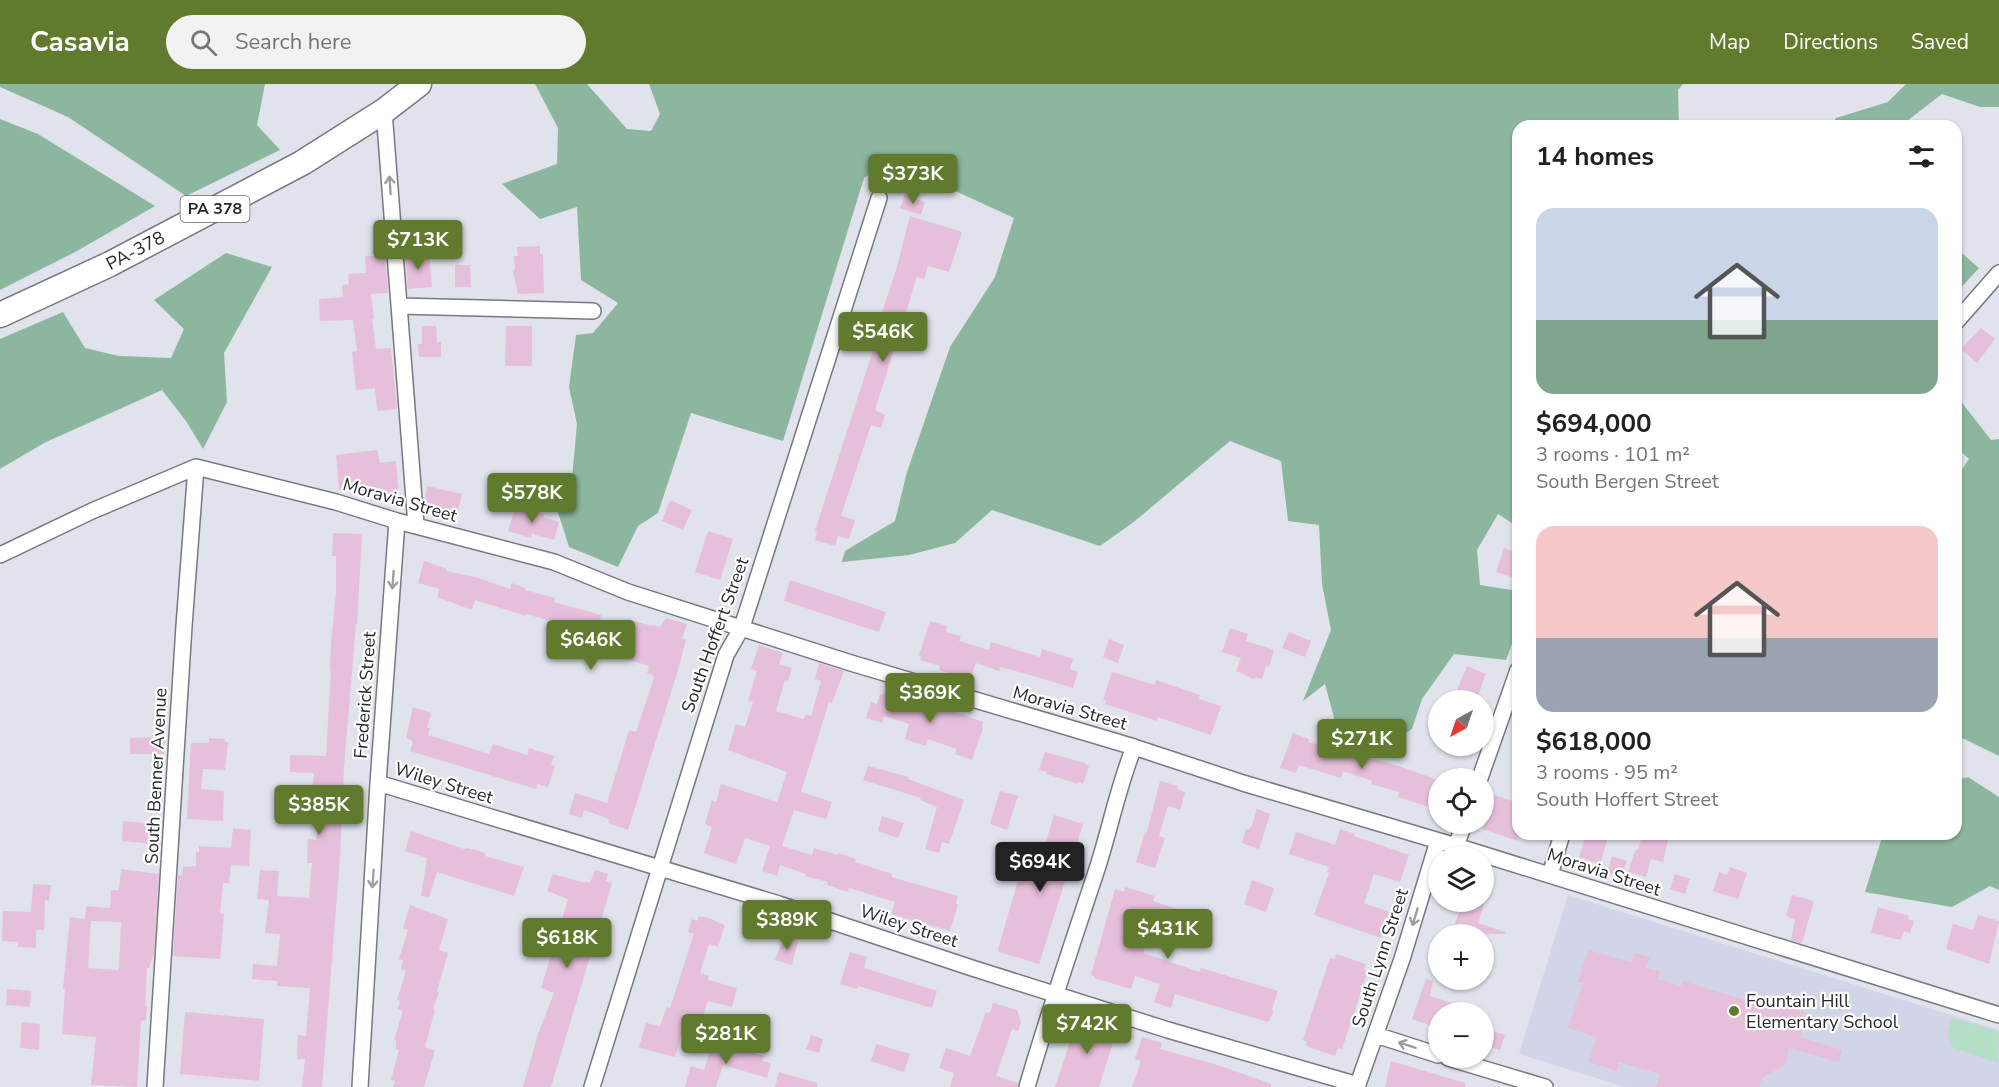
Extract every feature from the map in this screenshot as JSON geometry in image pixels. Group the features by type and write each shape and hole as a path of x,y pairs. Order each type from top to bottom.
{"main road":[{"name":"PA-378","path":"0,315 110,264 302,163 384,111 419,84"}],"street":[{"path":"384,111 416,525"},
{"name":"South Hoffert Street","path":"592,1087 726,655 742,627 879,198"},
{"path":"1962,315 1999,273"},
{"path":"399,306 593,311"},
{"path":"0,555 92,511 196,467"},
{"name":"Moravia Street","path":"196,467 336,502 397,521 554,562 628,592 872,670 1134,747 1244,783 1456,846"},
{"name":"South Benner Avenue","path":"155,1087 196,467"},
{"name":"Frederick Street","path":"360,1087 378,783 397,521"},
{"path":"1484,768 1512,687"},
{"path":"1027,1087 1055,994 1098,867 1125,769 1134,747"},
{"name":"Wiley Street","path":"378,783 779,904 1168,1030 1358,1086"},
{"path":"1456,846 1460,834"},
{"path":"1550,875 1560,840"},
{"name":"South Lynn Street","path":"1358,1086 1402,959 1438,841"},
{"name":"Moravia Street","path":"1494,858 1999,1015"},
{"path":"1376,1035 1428,1051"},
{"path":"1481,1068 1545,1087"}],"shaded area":[{"name":"Fountain Hill Elementary School","path":"1568,895 1999,1030 1999,1087 1625,1087 1519,1054"}],"green space":[{"path":"0,84 265,84 257,125 280,150 186,196 68,117 0,87"},
{"path":"535,84 587,84 627,129 651,131 660,114 649,84 1683,84 1678,90 1679,120 1512,120 1512,523 1498,514 1477,550 1480,585 1512,590 1512,644 1506,660 1454,654 1422,699 1412,729 1383,746 1337,729 1325,684 1303,701 1331,630 1322,584 1319,525 1288,521 1281,461 1230,441 1135,521 1100,546 992,510 955,543 909,555 842,562 845,551 895,521 907,472 950,347 995,277 1014,218 890,161 864,178 783,441 691,413 658,513 638,526 618,567 569,547 557,509 572,478 577,424 569,387 576,335 593,333 618,303 581,280 577,207 540,219 502,184 557,164 558,128"},
{"path":"1906,84 1999,84 1999,107 1980,107 1942,94 1908,120 1834,120 1888,102"},
{"path":"0,119 38,134 155,206 77,251 0,290"},
{"path":"226,253 272,267 224,353 227,402 203,449 186,421 162,390 44,443 0,469 0,339 63,312 85,348 119,356 171,358 184,329 154,300"},
{"path":"1962,253 1979,268 1962,286"},
{"path":"1962,403 1991,440 1999,439 1999,756 1962,738 1962,469 1969,459 1962,453"},
{"path":"1968,777 1999,797 1999,890 1990,886 1952,907 1865,892 1881,840 1962,840 1962,778"},
{"path":"1952,1018 1999,1032 1998,1063 1952,1047 1947,1035"}],"building":[{"path":"905,195 925,202 921,215 900,208"},
{"path":"910,216 962,232 949,272 928,266 924,279 917,277 875,410 885,415 881,428 871,425 841,516 855,520 849,539 838,536 835,546 815,540 817,532 815,531 873,350 875,341 873,340 896,270"},
{"path":"540,246 540,254 543,254 544,293 518,294 513,272 515,269 514,256 518,256 517,247"},
{"path":"429,253 432,287 408,289 405,255"},
{"path":"365,256 385,256 388,290 387,293 371,294 374,319 372,319 376,349 391,348 397,409 377,411 375,388 356,390 352,352 357,351 353,320 320,321 319,299 343,297 342,285 349,284 348,274 366,273"},
{"path":"455,265 470,265 471,287 455,287"},
{"path":"422,326 436,326 437,342 441,342 441,357 419,357 418,344 422,344"},
{"path":"506,326 532,326 532,366 505,366"},
{"path":"1981,328 1995,339 1977,363 1962,348"},
{"path":"377,450 380,463 396,461 399,496 385,498 384,489 367,490 367,486 339,489 336,455"},
{"path":"427,486 462,494 457,514 424,507"},
{"path":"670,500 692,510 683,530 662,521"},
{"path":"516,505 544,514 544,517 559,522 554,540 532,534 531,538 508,531"},
{"path":"708,531 733,539 720,580 695,572"},
{"path":"333,533 362,534 357,624 344,767 340,857 322,1087 302,1087 305,1059 297,1059 298,1035 306,1036 310,988 277,986 277,981 252,979 253,964 277,966 280,934 265,933 269,900 257,899 260,870 279,871 277,896 309,898 312,863 307,863 308,839 316,840 319,813 312,813 313,805 311,805 314,773 290,772 290,755 326,756 331,643 336,593 336,556 332,556"},
{"path":"1504,548 1512,551 1512,577 1496,572"},
{"path":"424,561 447,569 446,571 475,577 510,589 512,583 525,590 555,598 554,602 601,615 600,620 625,628 627,619 660,627 666,618 687,624 682,638 686,640 678,670 628,830 608,823 609,819 584,810 582,818 569,814 575,793 607,803 629,730 636,732 654,678 653,675 647,673 649,666 612,655 616,643 555,622 526,614 526,616 475,600 472,610 437,597 440,589 418,583"},
{"path":"790,580 886,612 879,632 784,601"},
{"path":"930,621 947,626 946,632 961,636 959,641 989,650 991,642 1040,657 1042,649 1073,659 1070,669 1078,672 1073,688 1000,667 999,671 976,663 970,680 939,670 940,666 920,660 919,655"},
{"path":"1230,628 1248,634 1246,641 1274,650 1269,667 1266,666 1262,679 1255,677 1254,679 1236,671 1241,658 1222,652"},
{"path":"1289,632 1311,641 1305,657 1282,648"},
{"path":"1109,639 1124,645 1118,663 1103,657"},
{"path":"759,645 783,653 779,664 792,668 788,681 785,680 776,711 804,719 806,714 811,716 821,681 815,679 819,663 844,671 832,703 829,702 801,792 832,802 826,819 794,810 782,846 812,855 814,848 838,855 838,853 856,859 855,862 892,874 891,877 958,896 956,903 958,905 950,931 891,914 895,902 849,888 848,892 827,885 828,882 805,876 806,874 780,865 777,876 762,871 770,846 745,838 736,864 704,853 712,827 705,824 712,800 716,802 721,784 777,802 787,772 728,750 736,724 745,727 753,702 748,701 757,671 751,669"},
{"path":"1467,666 1486,674 1480,690 1457,690"},
{"path":"1112,672 1155,685 1156,680 1200,695 1199,699 1221,706 1211,735 1158,717 1157,721 1105,704 1106,700 1103,700"},
{"path":"883,693 916,703 917,699 983,722 972,760 955,754 957,749 928,739 926,746 905,739 909,724 884,716 882,723 866,718 871,702 877,704 880,694 883,695"},
{"path":"413,707 431,713 427,728 430,728 428,735 489,754 493,744 527,755 529,748 554,756 551,765 555,766 548,787 537,784 536,789 410,751 413,741 406,738"},
{"path":"1293,733 1309,739 1308,742 1399,766 1428,776 1428,807 1398,797 1399,792 1371,784 1372,781 1343,771 1341,778 1299,765 1296,773 1280,768"},
{"path":"165,737 164,754 130,754 130,738"},
{"path":"209,738 225,739 225,742 228,742 225,770 203,769 201,789 224,791 223,821 187,819 191,743 209,743"},
{"path":"1045,752 1089,766 1083,784 1039,770"},
{"path":"868,766 909,777 908,779 964,800 949,844 942,842 939,853 925,849 937,807 920,800 921,798 863,780"},
{"path":"1160,781 1178,786 1177,789 1185,792 1180,810 1168,806 1159,836 1165,838 1155,868 1136,862 1145,832 1147,832"},
{"path":"1000,791 1018,796 1007,830 990,824"},
{"path":"1495,795 1512,801 1512,839 1494,833"},
{"path":"1257,809 1270,814 1259,849 1242,843 1246,829 1249,830 1252,825"},
{"path":"1054,815 1083,824 1039,964 999,952 998,949 1025,857 1029,851 1042,855"},
{"path":"882,816 904,823 898,838 878,831"},
{"path":"123,821 157,824 155,844 122,841"},
{"path":"233,828 251,830 249,866 231,865 229,883 223,883 220,913 224,914 220,959 173,956 178,875 182,876 183,867 196,866 196,852 199,852 199,846 231,848"},
{"path":"1340,829 1409,855 1400,882 1374,874 1364,903 1390,912 1381,938 1314,915 1329,867 1289,854 1296,832 1335,845"},
{"path":"411,831 464,849 486,853 485,856 524,867 514,896 437,872 429,897 421,896 427,858 405,851"},
{"path":"1584,840 1607,840 1600,864 1579,857"},
{"path":"1641,840 1668,840 1663,862 1651,859 1646,877 1628,872 1635,851"},
{"path":"1612,856 1627,861 1621,877 1607,873"},
{"path":"1730,867 1747,873 1738,899 1713,891 1719,872 1727,875"},
{"path":"121,869 159,874 154,954 147,968 146,1020 141,1021 137,1087 91,1085 96,1037 62,1034 65,989 63,989 70,917 85,919 86,906 110,908 111,890 119,890","holes":["91,921 121,922 119,970 88,968"]},
{"path":"595,870 608,874 606,881 612,883 551,1087 523,1087 538,1034 554,993 541,988 568,899 547,891 553,874 590,883"},
{"path":"1675,874 1690,879 1685,894 1670,889"},
{"path":"1252,880 1274,888 1266,912 1244,904"},
{"path":"33,884 51,885 49,901 45,900 44,930 36,930 36,948 18,947 18,942 2,941 3,911 31,912"},
{"path":"1125,887 1155,896 1153,901 1197,916 1190,937 1152,924 1143,953 1200,972 1201,968 1278,991 1272,1009 1273,1013 1268,1022 1175,994 1171,1008 1154,1002 1160,984 1135,976 1131,989 1094,978 1091,975 1115,889 1124,892"},
{"path":"1792,895 1814,901 1802,943 1791,940 1795,920 1786,916"},
{"path":"410,905 448,919 439,950 448,953 425,1047 435,1050 424,1087 393,1087 395,1081 391,1080 399,1050 396,1049 394,1040 403,1011 398,1009 400,1001 397,1000 406,971 401,969 403,960 399,959 408,930 403,928"},
{"path":"1878,907 1909,916 1908,919 1914,921 1910,933 1904,931 1901,940 1871,933"},
{"path":"1460,912 1482,912 1478,923 1481,924 1454,924"},
{"path":"1978,915 1999,921 1989,964 1946,949 1953,924 1973,930"},
{"path":"699,916 725,925 718,947 709,944 700,973 709,976 708,980 737,988 732,1007 708,1001 698,1032 684,1027 675,1057 643,1049 639,1047 646,1023 660,1026 667,1007 670,1008 694,934 688,932 692,919 697,921"},
{"path":"1494,928 1505,932 1505,934 1494,934"},
{"path":"784,937 798,942 792,965 775,960"},
{"path":"1588,950 1631,962 1635,953 1650,957 1646,968 1660,971 1658,979 1681,986 1683,981 1764,1006 1766,1000 1807,1013 1800,1037 1842,1050 1839,1062 1789,1048 1785,1065 1762,1078 1759,1087 1656,1087 1660,1074 1619,1062 1617,1071 1589,1062 1596,1037 1568,1028 1583,983 1578,982"},
{"path":"850,952 867,957 864,968 937,991 932,1008 858,986 857,989 840,984"},
{"path":"1336,954 1366,964 1364,970 1368,971 1342,1049 1338,1048 1335,1056 1306,1046 1307,1042 1303,1040 1330,958 1335,959"},
{"path":"1426,979 1428,980 1428,990 1431,990 1430,996 1449,1002 1428,1002 1428,1025 1412,1019"},
{"path":"7,989 31,991 30,1007 6,1005"},
{"path":"993,1003 1017,1010 1021,1022 1018,1031 1012,1029 996,1076 1018,1083 1018,1087 950,1087 954,1073 939,1068 946,1048 970,1056 986,1012 990,1013"},
{"path":"185,1012 264,1019 259,1081 180,1074"},
{"path":"1078,1017 1117,1030 1099,1087 1055,1087"},
{"path":"22,1022 40,1024 39,1050 20,1048"},
{"path":"1494,1032 1505,1035 1500,1050 1494,1048"},
{"path":"811,1035 823,1039 819,1053 806,1049"},
{"path":"1142,1037 1162,1043 1160,1049 1218,1065 1271,1084 1271,1087 1132,1087 1141,1061 1135,1059"},
{"path":"713,1041 764,1056 762,1061 771,1063 767,1078 723,1065 716,1087 685,1087 691,1066 704,1070"},
{"path":"876,1044 910,1054 904,1072 871,1061"},
{"path":"1391,1061 1465,1083 1465,1087 1385,1087"},
{"path":"779,1072 817,1083 817,1087 775,1087"}],"place":[{"name":"Fountain Hill Elementary School","path":"1734,1011"}]}
